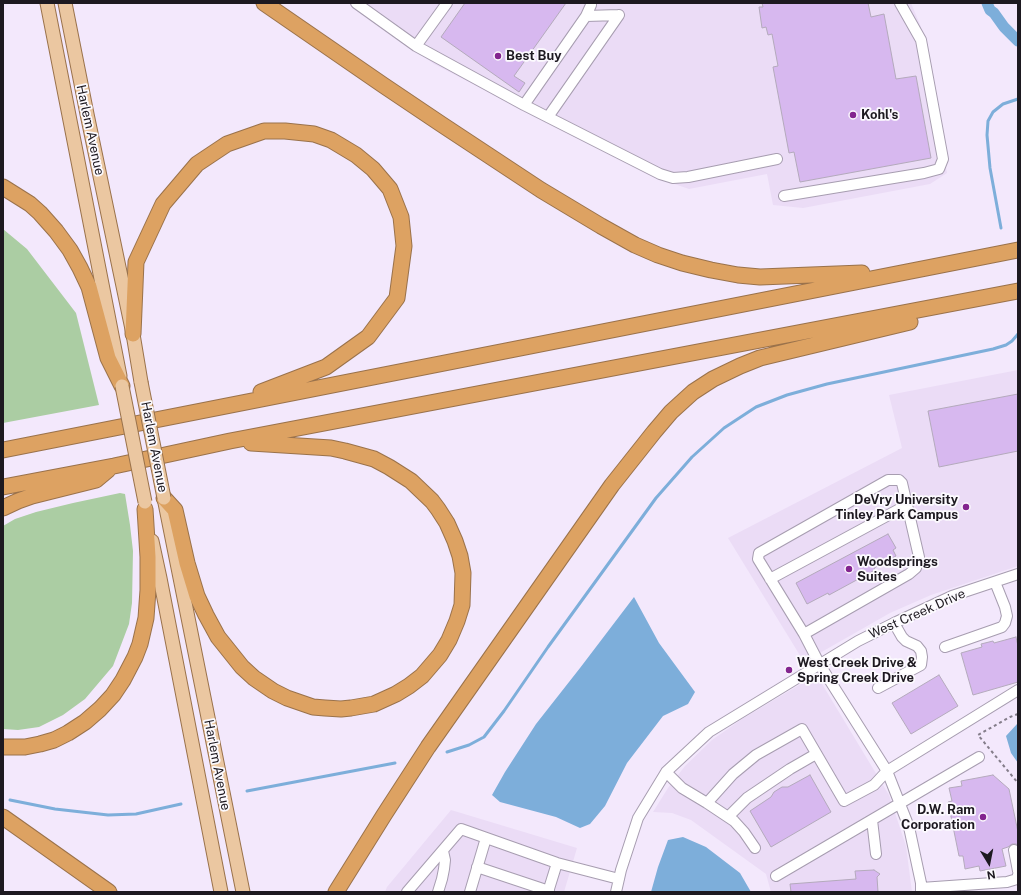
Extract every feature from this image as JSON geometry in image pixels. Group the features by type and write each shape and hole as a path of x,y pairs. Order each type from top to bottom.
{"highway":[{"path":"264,3 383,85 541,190 635,246 682,264 760,277 911,271"},
{"path":"133,334 136,262 163,204 197,164 227,144 264,131 285,131 314,134 331,140 356,155 373,169 390,189 400,217 404,246 397,298 368,338 326,367 220,407"},
{"path":"3,187 30,204 40,213 70,250 89,287 108,358 122,386"},
{"path":"7,449 1018,250"},
{"path":"3,487 114,466 230,441 1018,291"},
{"path":"336,892 428,747 612,485 671,412 693,392 713,379 760,358 1018,295"},
{"path":"164,498 176,510 187,563 197,596 206,615 218,637 227,649 254,678 263,685 301,704 313,707 341,709 360,707 384,700 409,686 422,676 440,655 449,640 462,605 462,572 460,556 447,523 432,501 395,470 360,454 331,448 230,441"},
{"path":"3,508 32,496 96,480 114,466"},
{"path":"3,747 25,747 40,744 54,740 68,733 85,722 100,709 113,695 123,680 140,644 146,618 148,590 145,506"},
{"path":"3,817 109,892"}],"main road":[{"name":"Harlem Avenue","path":"47,3 221,892"},
{"name":"Harlem Avenue","path":"65,3 133,334 141,382 243,892"}],"street":[{"path":"356,3 416,46 548,118 660,174 673,178 688,177 777,159"},
{"path":"416,46 447,3"},
{"path":"524,105 586,16 591,3"},
{"path":"784,196 924,173 938,168 943,159 921,40 900,3"},
{"path":"548,118 619,14 586,16"},
{"path":"804,634 909,574 916,568 919,557 902,483 899,480 888,480 758,553 758,559 804,634 820,665 887,771 909,826 921,890 1007,882 1017,879 1018,875"},
{"path":"770,578 907,505"},
{"name":"West Creek Drive","path":"616,892 638,818 666,772 709,732 858,641 952,596 1018,574"},
{"path":"945,647 1002,627 1006,623 1007,616 1005,607 995,582"},
{"path":"878,688 921,664 921,651 917,646 906,641 902,637 894,623"},
{"path":"707,803 733,774 756,755 802,729 844,802 874,785 887,771 1018,690"},
{"path":"728,817 747,798 790,769 816,754"},
{"path":"776,876 979,757"},
{"path":"666,772 682,788 734,821 755,848"},
{"path":"872,820 876,854"},
{"path":"407,892 461,829 557,863 619,879"},
{"path":"470,892 486,838"},
{"path":"1014,850 1018,871"},
{"path":"438,892 445,865 443,851"},
{"path":"477,866 548,892 557,863"}],"path":[{"path":"1018,714 1010,716 978,735 1018,782"}],"shaded area":[{"path":"348,3 911,3 921,27 947,173 930,184 803,208 773,205 767,174 689,189 654,177 434,64"},
{"path":"1018,370 1018,566 931,595 890,613 804,662 728,538 902,448 889,395"},
{"path":"811,678 818,679 822,684 889,795 906,846 912,892 771,892 766,874 691,820 672,813 653,812 668,788 685,766 712,740 742,719"},
{"path":"451,810 577,848 564,892 385,892 387,887"}],"green space":[{"path":"3,229 27,249 76,313 99,405 3,423"},
{"path":"120,493 125,494 133,551 132,603 129,624 113,666 85,699 63,715 39,727 18,730 3,729 3,526 15,519 36,512"}],"water":[{"path":"634,597 659,643 695,692 688,704 663,716 627,763 605,806 590,824 580,828 556,817 500,802 492,795 536,724"},
{"path":"1017,724 1018,763 1011,753 1006,736"},
{"path":"683,837 706,847 740,873 751,892 651,892 668,840"}],"building":[{"name":"Best Buy","path":"465,3 566,3 514,76 525,83 519,92 441,37"},
{"name":"Kohl's","path":"762,3 868,3 871,17 884,14 896,79 916,76 931,158 800,182 794,152 789,153 773,67 778,66 772,34 768,35 766,27 762,28 759,7 763,7"},
{"name":"DeVry University Tinley Park Campus","path":"1018,394 1018,451 939,467 928,411"},
{"name":"Woodsprings Suites","path":"888,534 896,548 893,550 896,556 874,568 875,570 829,595 828,593 807,604 796,583"},
{"path":"1016,637 1018,646 1018,682 973,695 961,653 982,647 981,644 993,641 994,643"},
{"path":"939,675 958,706 911,734 892,703"},
{"path":"810,775 831,812 771,847 750,811 771,797 774,792 782,787 788,787"},
{"name":"D.W. Ram Corporation","path":"993,775 1009,789 1018,832 1018,845 1012,844 1002,849 1006,866 980,871 979,866 965,869 963,856 959,856 948,802 952,801 949,788 962,786 961,781"},
{"path":"874,870 880,874 877,877 878,892 791,892 790,884 856,879 855,871"}],"waterway":[{"path":"987,3 990,10 1018,41"},
{"path":"1001,228 990,168 987,135 988,121 993,112 1003,104 1018,99"},
{"path":"447,752 469,745 484,737 656,498 692,457 724,428 756,407 787,395 827,384 993,349 1006,345 1018,334"},
{"path":"247,791 395,763"},
{"path":"10,800 55,809 108,815 136,814 181,804"}],"place":[{"name":"Best Buy","path":"498,56"},
{"name":"Kohl's","path":"853,115"},
{"name":"DeVry University Tinley Park Campus","path":"966,507"},
{"name":"Woodsprings Suites","path":"849,569"},
{"name":"West Creek Drive & Spring Creek Drive","path":"789,670"},
{"name":"D.W. Ram Corporation","path":"983,817"}]}
